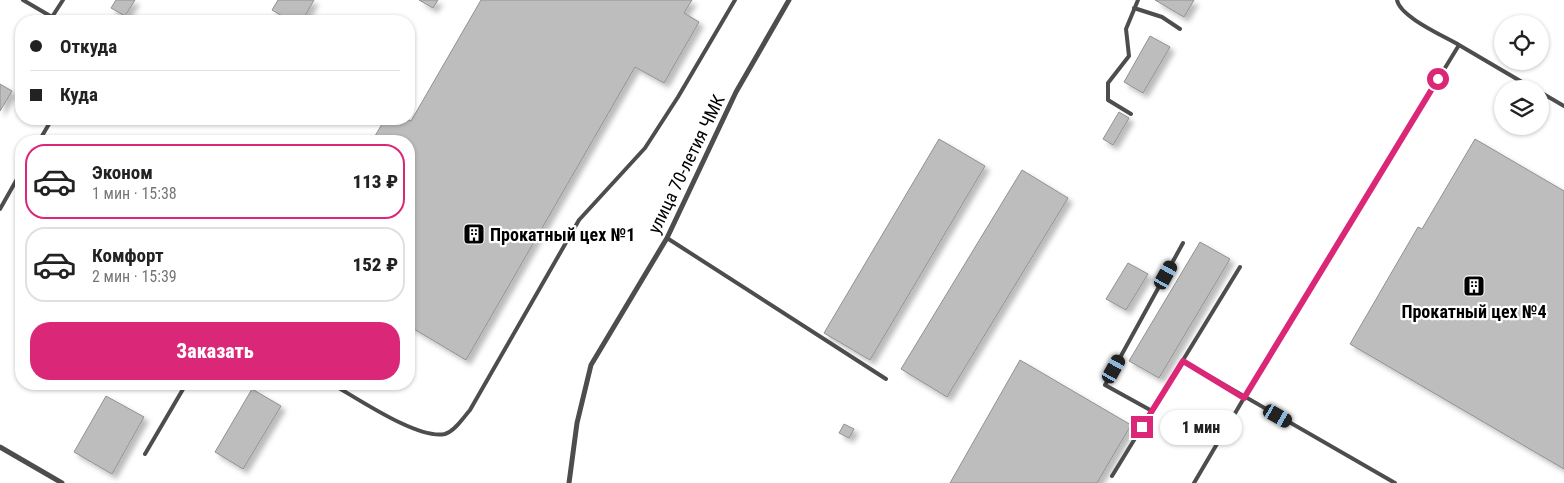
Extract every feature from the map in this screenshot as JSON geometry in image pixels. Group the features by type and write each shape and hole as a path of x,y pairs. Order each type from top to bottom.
{"street":[{"name":"улица 70-летия ЧМК","path":"569,483 577,423 591,365 667,238 736,92 789,0"},
{"path":"0,447 62,483"}],"lane":[{"path":"23,0 49,15"},
{"path":"53,15 62,0"},
{"path":"343,390 412,429 444,434 452,430 470,410 579,220 645,148 735,0"},
{"path":"1131,114 1108,100 1108,84 1129,56 1126,29 1138,0"},
{"path":"1397,0 1405,14 1519,80"},
{"path":"1134,8 1162,17 1180,30"},
{"path":"1194,483 1459,45"},
{"path":"1549,97 1564,106"},
{"path":"0,209 15,183"},
{"path":"667,238 886,379"},
{"path":"1152,411 1105,385 1183,243"},
{"path":"1112,476 1240,267"},
{"path":"1183,361 1244,398 1395,483"},
{"path":"145,454 182,390"}],"building":[{"path":"116,0 135,0 126,15 111,8"},
{"path":"278,0 314,0 305,15 281,15 272,10"},
{"path":"419,0 438,0 433,8"},
{"name":"Прокатный цех №1","path":"481,0 692,0 684,13 699,22 664,83 635,67 466,360 415,330 415,135 376,135 381,125 415,125 415,114"},
{"path":"1155,0 1194,0 1184,17"},
{"path":"1150,36 1170,47 1143,93 1124,82"},
{"path":"0,84 12,91 0,111"},
{"path":"1119,112 1129,118 1113,145 1103,139"},
{"path":"939,139 985,166 870,360 824,333"},
{"name":"Прокатный цех №4","path":"1475,139 1564,191 1564,469 1350,344 1418,227 1422,229"},
{"path":"1022,170 1068,198 947,397 901,369"},
{"path":"1200,242 1230,259 1159,378 1129,361"},
{"path":"1128,263 1148,274 1126,310 1106,299"},
{"path":"1020,360 1131,425 1097,483 950,483"},
{"path":"251,390 281,406 243,469 215,452"},
{"path":"106,396 144,417 112,474 74,452"},
{"path":"844,424 854,429 849,438 839,433"}],"place":[{"name":"Прокатный цех №1","path":"474,234"},
{"name":"Прокатный цех №4","path":"1474,286"}],"route":[{"path":"1142,427 1183,361 1244,398 1438,79"}]}
